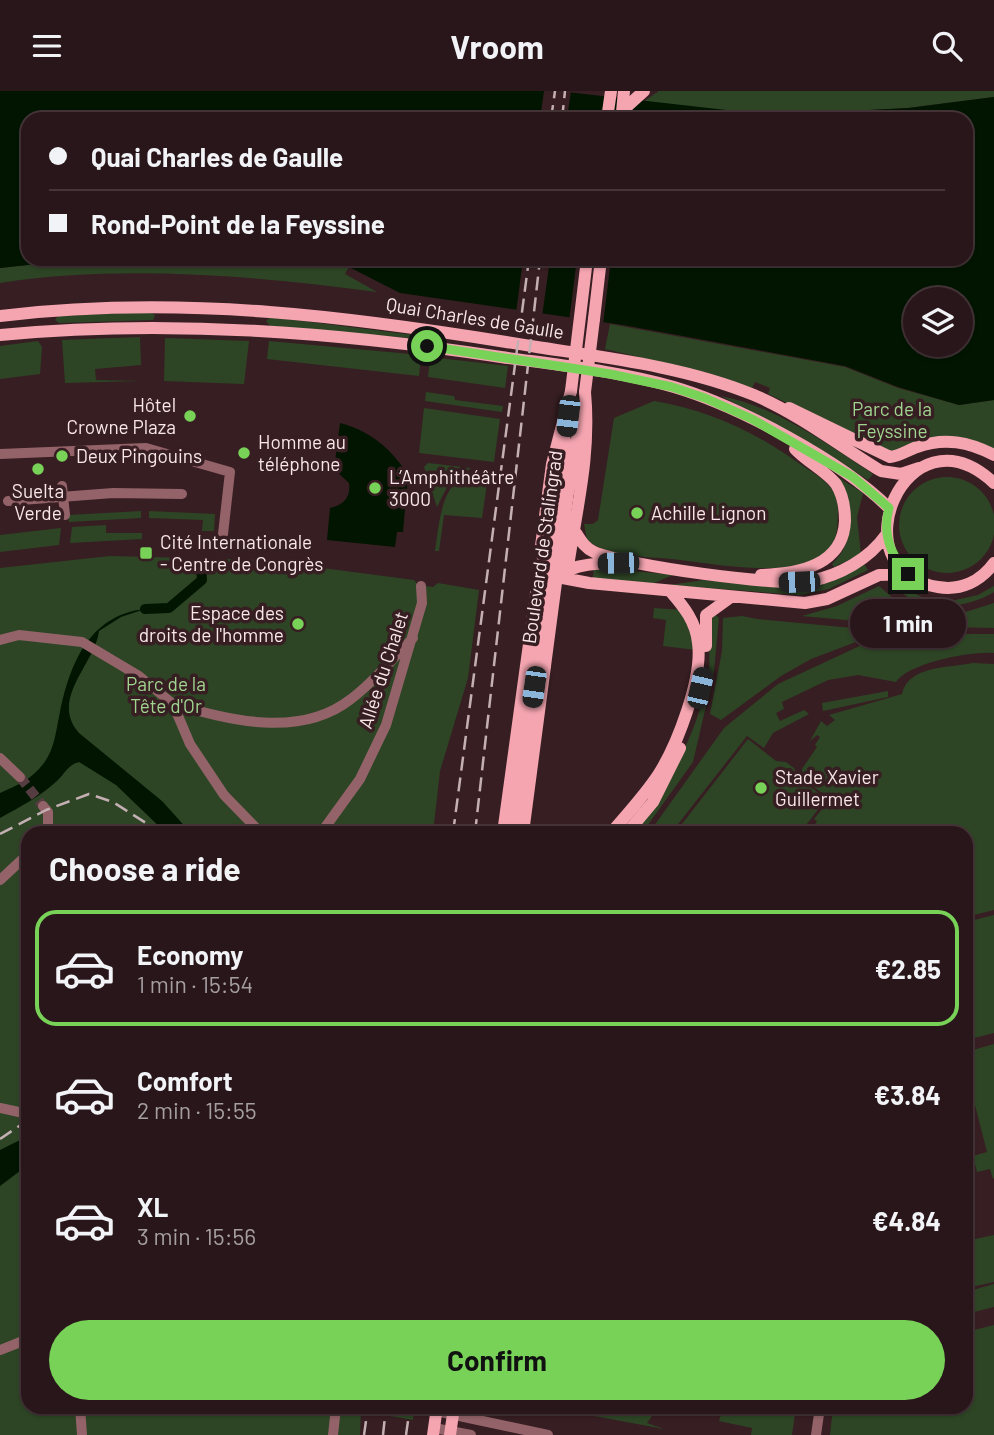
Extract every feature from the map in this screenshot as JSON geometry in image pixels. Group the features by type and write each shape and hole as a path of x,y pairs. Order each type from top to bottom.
{"main road":[{"path":"608,112 611,91"},
{"path":"621,112 624,91"},
{"path":"624,112 644,91"},
{"path":"552,576 542,557 545,514 552,464 571,391 586,266"},
{"path":"567,575 576,533 589,431 585,392 600,266"},
{"name":"Quai Charles de Gaulle","path":"0,316 153,306 276,310 583,354 679,373 756,396 881,471 901,474 941,461 956,462 969,465 994,483"},
{"name":"Quai Charles de Gaulle","path":"0,335 160,327 275,332 427,346 672,387 752,419 853,477 889,508"},
{"name":"Boulevard de Stalingrad","path":"541,665 571,391"},
{"name":"Boulevard de Stalingrad","path":"541,665 585,392"},
{"path":"756,396 834,427 890,457 928,444 953,441 969,444 994,455"},
{"path":"728,575 765,575 808,568 831,556 843,538 844,505 835,482 805,459 786,438"},
{"path":"919,468 899,490 889,508 887,535 892,553 908,574 922,583 942,588 959,587 988,577 994,563"},
{"path":"576,533 582,544 593,552 635,563 784,583 811,581 835,574 868,556 887,535"},
{"path":"567,575 602,563 635,563"},
{"path":"504,826 536,593 552,576 567,575 671,592 805,603 827,599 879,575 908,574"},
{"path":"617,826 660,773 694,684 698,641 686,609 671,592"},
{"path":"632,826 653,802 669,773 692,716 706,660 706,615 731,597"},
{"path":"522,826 541,665"},
{"path":"433,1432 436,1414"},
{"path":"450,1433 453,1414"}],"street":[{"path":"0,454 146,448 230,472 222,500 223,534"},
{"path":"62,486 65,520"},
{"path":"8,501 113,493 182,494"},
{"name":"Allée du Chalet","path":"326,826 360,779 377,744 413,638 422,603 421,586"},
{"path":"0,640 19,635 82,642 139,676 173,703 263,722 298,723 327,714 351,699 413,638"},
{"path":"173,703 190,744 224,795 254,826"},
{"path":"0,758 20,777"},
{"path":"43,806 47,812 48,826"},
{"path":"0,880 21,860"},
{"path":"0,1108 21,1112"},
{"path":"0,1350 21,1342"},
{"path":"80,1414 82,1435"},
{"path":"333,1435 335,1414"},
{"path":"466,1414 548,1435"},
{"path":"816,1435 819,1414"},
{"path":"433,1432 471,1435"}],"green space":[{"path":"659,91 994,91 994,97 908,108 836,112 719,112 643,102"},
{"path":"21,266 336,266 349,267 345,274 377,292 285,281 189,274 93,274 0,283 0,268"},
{"path":"150,312 155,315 153,320 59,323 55,320 58,316"},
{"path":"270,317 422,336 421,339 270,326 266,321"},
{"name":"Parc de la Feyssine","path":"610,324 845,367 898,388 959,405 994,400 994,452 966,440 893,453 768,394 770,388 755,382 752,388 707,373 605,349"},
{"path":"140,337 141,365 95,369 96,380 142,381 65,383 62,340"},
{"path":"165,338 249,341 244,384 164,381"},
{"path":"38,341 42,347 40,374 0,379 0,346"},
{"path":"269,341 421,355 419,376 267,359"},
{"path":"430,357 508,366 505,388 428,377"},
{"path":"426,392 454,396 455,400 503,406 502,412 425,401"},
{"path":"721,396 781,417 873,474 868,480 807,441"},
{"path":"654,401 712,416 749,432 823,480 833,491 838,506 837,528 831,547 816,559 796,566 771,568 632,556 607,551 587,540 584,524 593,524 598,520 614,418"},
{"path":"424,408 500,419 494,462 419,453"},
{"path":"428,463 471,468 448,485 437,507 424,467"},
{"path":"489,470 482,518 444,515 439,551 435,551 442,510 453,486 461,477"},
{"path":"836,476 863,493 857,517 861,554 834,567 832,564 846,543 849,522"},
{"path":"947,477 965,481 981,491 991,507 995,525 991,543 981,559 965,569 947,573 929,569 913,559 903,543 899,525 903,507 913,491 929,481"},
{"path":"141,511 141,518 69,522 68,515"},
{"path":"149,511 215,514 214,531 202,531 203,520 149,518"},
{"path":"106,525 106,533 142,533 142,539 70,543 72,527"},
{"path":"61,528 59,545 0,552 0,535"},
{"name":"Parc de la Tête d'Or","path":"110,556 261,560 414,580 418,585 433,587 438,583 479,590 468,678 440,771 434,826 21,826 21,1414 361,1414 360,1435 0,1435 0,568"},
{"path":"864,564 868,570 829,589 799,595 669,585 704,580 798,589"},
{"path":"594,567 673,575 652,584 593,578"},
{"path":"891,583 922,597 951,601 978,595 994,586 994,592 968,603 940,606 913,600"},
{"path":"879,586 900,604 934,615 936,624 923,627 802,616 837,606"},
{"path":"994,603 994,628 950,627 950,617"},
{"path":"654,608 683,610 696,650 663,646 666,620 653,618"},
{"path":"714,614 719,618 714,671 693,762 647,826 636,826 679,760 696,721 708,678 711,622"},
{"path":"742,616 874,630 869,637 811,659 781,676 721,720 710,714 722,651 723,618"},
{"path":"949,634 994,634 994,653 956,656 926,664 903,675 896,682 858,675 828,680 782,702 784,709 776,713 780,721 804,710 809,714 773,733 764,748 747,736 676,826 654,826 724,728 778,684 864,644 912,639 949,643"},
{"path":"973,663 994,664 994,910 973,915 973,826 814,826 817,821 814,819 830,799 802,778 802,769 817,747 815,745 820,737 817,735 810,741 821,721 827,726 835,720 829,715 902,694 912,678 942,667"},
{"path":"888,691 888,697 823,711 822,703"},
{"name":"Stade Xavier Guillermet","path":"748,739 776,761 786,762 794,768 798,777 826,799 805,826 680,826"},
{"path":"994,915 994,1033 973,1038 973,920"},
{"path":"994,1044 993,1179 990,1169 977,1172 973,1156 987,1152 973,1097 973,1050"},
{"path":"994,1235 994,1282 973,1286 973,1240"},
{"path":"994,1284 994,1307 973,1312 973,1290"},
{"path":"994,1325 994,1435 830,1435 832,1414 973,1414 973,1330"},
{"name":"Parc de la Tête d'Or","path":"378,1414 413,1414 413,1420"},
{"path":"584,1414 654,1414 647,1423 664,1429"},
{"path":"721,1414 795,1414 792,1435 751,1435 752,1428 719,1421"}],"shaded area":[{"path":"0,91 558,91 744,112 21,112 21,266 0,268"},
{"path":"994,97 994,400 959,405 898,387 845,366 623,325 400,293 349,267 336,266 973,266 973,112 829,112 908,108"},
{"name":"L’Amphithéâtre 3000","path":"340,423 361,430 379,442 395,457 408,475 403,532 397,532 395,547 327,540 330,508 343,502 349,492 349,483 334,469"},
{"path":"145,609 121,617 99,631 96,643 71,694 71,720 79,733 162,801 185,826 159,826 116,785 79,762 69,767 45,791 0,818 0,793 30,777 51,751 64,694 85,645 96,632 110,621 126,613"},
{"path":"21,1140 21,1170 0,1186 0,1150"}],"pier":[{"path":"544,91 571,91 568,112 541,112"},
{"path":"522,266 549,266 542,317 516,313"},
{"path":"576,266 610,266 603,325 569,321"}],"waterway":[{"path":"145,609 169,608 202,580 201,568"}],"tunnel":[{"path":"20,777 43,806"}],"railway":[{"path":"552,112 555,91"},
{"path":"563,112 565,91"},
{"path":"454,826 528,266"},
{"path":"476,826 539,266"},
{"path":"0,834 46,810 89,794 113,802 149,826"},
{"path":"0,1139 21,1125"},
{"path":"364,1435 367,1414"},
{"path":"383,1435 385,1414"},
{"path":"406,1435 409,1414"}],"place":[{"name":"Hôtel Crowne Plaza","path":"190,416"},
{"name":"Homme au téléphone","path":"244,453"},
{"name":"Deux Pingouins","path":"62,456"},
{"name":"Suelta Verde","path":"38,469"},
{"name":"L’Amphithéâtre 3000","path":"375,488"},
{"name":"Achille Lignon","path":"637,513"},
{"name":"Cité Internationale - Centre de Congrès","path":"146,553"},
{"name":"Espace des droits de l'homme","path":"298,624"},
{"name":"Stade Xavier Guillermet","path":"761,788"}],"route":[{"path":"427,346 610,374 672,387 752,419 853,477 889,508 886,524 888,544 899,565 908,574"}]}
